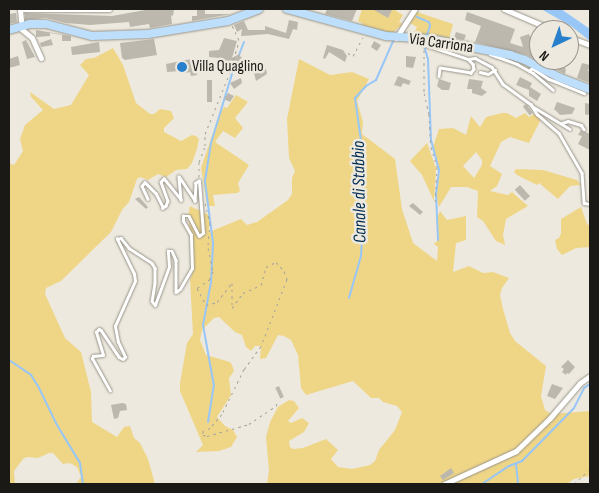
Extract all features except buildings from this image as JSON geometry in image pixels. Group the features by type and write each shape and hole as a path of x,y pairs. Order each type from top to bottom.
{"main road":[{"path":"9,30 20,24 46,24 92,36 148,34 228,21 259,9"},
{"name":"Via Carriona","path":"287,9 396,38 431,39 525,60 587,91"}],"street":[{"path":"41,58 32,38 20,24 20,9 109,9"},
{"path":"396,38 414,9"},
{"path":"504,9 529,21"},
{"path":"444,484 516,451 550,418 580,383 590,376"}],"lane":[{"path":"408,39 468,59 473,64 474,69 471,73 440,68 439,76"},
{"path":"474,48 529,70 553,90"},
{"path":"468,59 475,58 484,61 495,70 502,84 532,106 570,129"},
{"path":"480,72 488,74 495,70"},
{"path":"535,70 549,79 587,91"},
{"path":"532,106 537,114 562,138 582,173 584,203 590,204"},
{"path":"561,123 568,121 581,125 584,129"},
{"path":"148,199 142,186 145,183 156,194 162,208 166,206 168,201 162,182 164,179 181,200 179,177 195,201 196,183 199,181"},
{"path":"110,391 92,359 93,356 103,355 96,332 99,329 101,330 119,357 124,359 115,326 135,281 134,274 117,239 121,238 129,248 152,263 155,268 152,301 155,305 169,267 167,253 172,251 176,266 174,288 178,292 192,268 191,235 183,221 183,216 189,216 199,236 203,233 199,181"}],"path":[{"path":"199,181 199,162 205,146 205,134 230,72 239,40 228,21"},
{"path":"348,53 353,56 364,29"},
{"path":"423,43 424,93 431,147 437,167 435,202"},
{"path":"204,200 210,223 208,248 212,271 210,279 198,288 206,304 217,302 232,284 232,308 243,293 261,285 268,265 276,262 284,271 287,279 261,346 242,373 222,414 210,428 203,431 203,435 206,436 250,424 276,406 278,401"},
{"path":"574,484 590,469"}],"shaded area":[{"path":"362,9 397,9 396,11 403,15 399,22 403,24 391,34 362,25 358,21"},
{"path":"417,12 453,24 449,39 413,36 417,27 410,23"},
{"path":"113,48 123,65 136,103 150,114 154,114 160,109 171,111 174,118 164,128 164,132 181,141 192,135 196,136 199,139 197,149 192,163 187,169 176,170 166,177 158,174 148,180 140,177 137,179 129,202 122,210 111,232 61,281 46,288 45,294 65,338 81,352 91,392 92,422 117,437 124,427 130,426 134,438 140,443 148,459 155,484 76,484 81,477 77,467 70,463 63,464 53,453 49,453 38,458 27,457 23,459 14,471 15,484 9,484 9,163 14,165 23,151 20,139 25,125 43,110 31,97 30,92 54,109 71,105 89,75 80,65 86,59 94,58"},
{"path":"299,59 330,75 352,72 369,79 357,101 363,122 362,134 395,159 402,209 413,243 437,261 438,247 434,244 439,239 436,220 440,211 447,220 466,216 466,240 456,243 453,272 469,266 483,273 493,272 509,278 502,288 500,295 503,309 510,333 515,341 546,366 541,396 545,410 551,414 590,411 590,476 574,479 567,484 267,484 269,470 266,437 270,422 278,407 289,400 294,401 299,408 288,421 291,423 302,418 309,423 304,432 289,441 290,447 293,449 303,448 326,439 338,450 331,459 338,467 352,469 370,465 375,461 379,450 395,430 402,412 397,406 383,402 379,398 371,398 353,381 306,395 301,388 298,355 291,340 278,335 266,358 260,359 261,346 255,346 251,351 246,347 242,335 235,332 219,317 214,318 202,330 200,340 206,355 230,362 232,365 234,371 229,378 231,395 217,417 225,426 233,430 237,437 231,447 219,451 196,452 203,445 180,391 187,343 193,334 190,280 194,268 188,216 190,206 209,215 209,232 241,219 247,225 257,222 288,200 292,194 292,178 295,171 289,158 287,119"},
{"path":"236,95 248,102 235,118 243,128 235,138 223,131 215,142 249,165 238,183 240,191 237,193 213,195 215,206 207,206 201,168 218,118 224,107 227,108"},
{"path":"507,113 516,118 525,113 529,117 534,114 541,119 529,143 510,137 501,142 490,166 502,174 497,186 490,191 508,195 512,192 528,206 506,219 503,235 505,245 496,241 483,221 477,217 478,191 467,187 451,187 439,207 436,195 440,172 433,147 439,129 453,128 466,135 471,116 480,127 486,117","holes":["476,152 482,160 482,165 474,178 463,166"]},
{"path":"427,143 436,168 434,201 422,175 410,161"},
{"path":"516,169 543,170 577,180 581,185 570,186 558,199 539,183 537,185 517,175 514,172"},
{"path":"581,207 587,224 590,226 590,247 576,248 562,255 557,249 555,240 559,238 561,233 561,219"}],"water":[{"path":"541,9 561,9 577,20 560,20"},
{"path":"579,21 590,29 590,41 579,32"}],"waterway":[{"name":"Canale di Stabbio","path":"417,17 429,22 430,26 427,35"},
{"name":"Canale di Stabbio","path":"349,298 361,256 364,198 362,184 364,162 355,98 366,86 376,80 394,39"},
{"path":"239,55 244,42"},
{"name":"Canale di Stabbio","path":"424,46 428,59 431,140 439,170 436,193 438,240"},
{"path":"208,422 214,386 203,325 211,282 213,243 205,181 211,143 235,64"},
{"path":"9,360 31,375 39,388 57,425 80,463 83,484"},
{"path":"482,484 509,466 522,461 574,408 584,388 590,384"},
{"path":"516,464 518,484"}],"place":[{"name":"Villa Quaglino","path":"182,67"}]}
